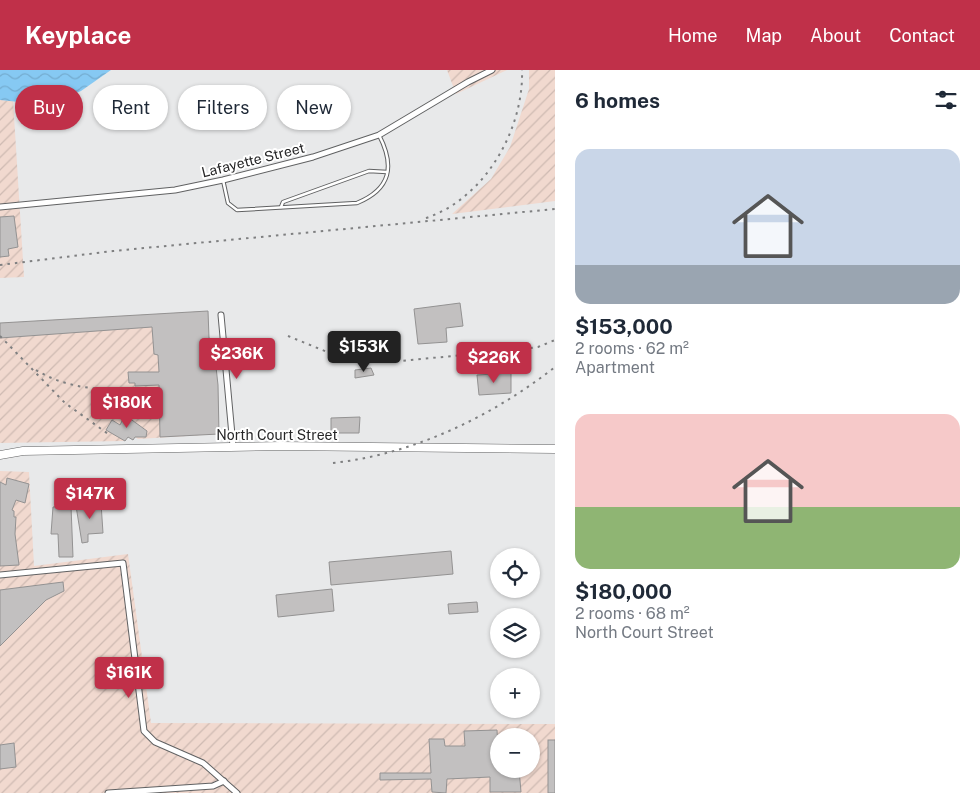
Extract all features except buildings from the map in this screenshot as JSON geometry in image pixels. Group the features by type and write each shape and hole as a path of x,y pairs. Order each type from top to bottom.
{"main road":[{"name":"North Court Street","path":"0,456 23,451 233,446 555,449"}],"street":[{"name":"Lafayette Street","path":"0,207 142,194 223,180 332,152 378,135 492,70"},
{"path":"221,315 233,446"},
{"path":"0,574 124,563 144,731 155,742 203,763 237,793"},
{"path":"108,793 213,786 224,780"}],"lane":[{"path":"223,180 228,203 237,210 357,203 370,198 380,190 387,172 388,152 378,135"},
{"path":"281,208 283,202 369,171 387,172"}],"shaded area":[{"path":"447,70 507,70 456,94"},
{"path":"529,70 555,70 555,201 452,214 491,179 510,147 529,89"},
{"path":"0,100 13,100 24,277 0,278"},
{"path":"208,311 209,338 218,385 219,434 138,439 135,437 133,440 128,437 125,441 0,443 0,323"},
{"path":"0,471 29,472 34,566 128,554 151,723 555,724 555,793 0,793"}],"water":[{"path":"0,70 111,70 83,90 83,85 15,85 15,102 0,100"}],"railway":[{"path":"426,218 447,209 466,195 482,179 496,159 508,138 516,116 521,93 522,70"},
{"path":"0,265 113,251 555,209"},
{"path":"0,336 65,403 111,436"},
{"path":"288,336 342,358 391,362 524,349 538,347 555,340"},
{"path":"333,463 393,451 422,442 450,430 505,402 555,367"},
{"path":"36,370 49,377 77,386 121,390 151,389"}]}
